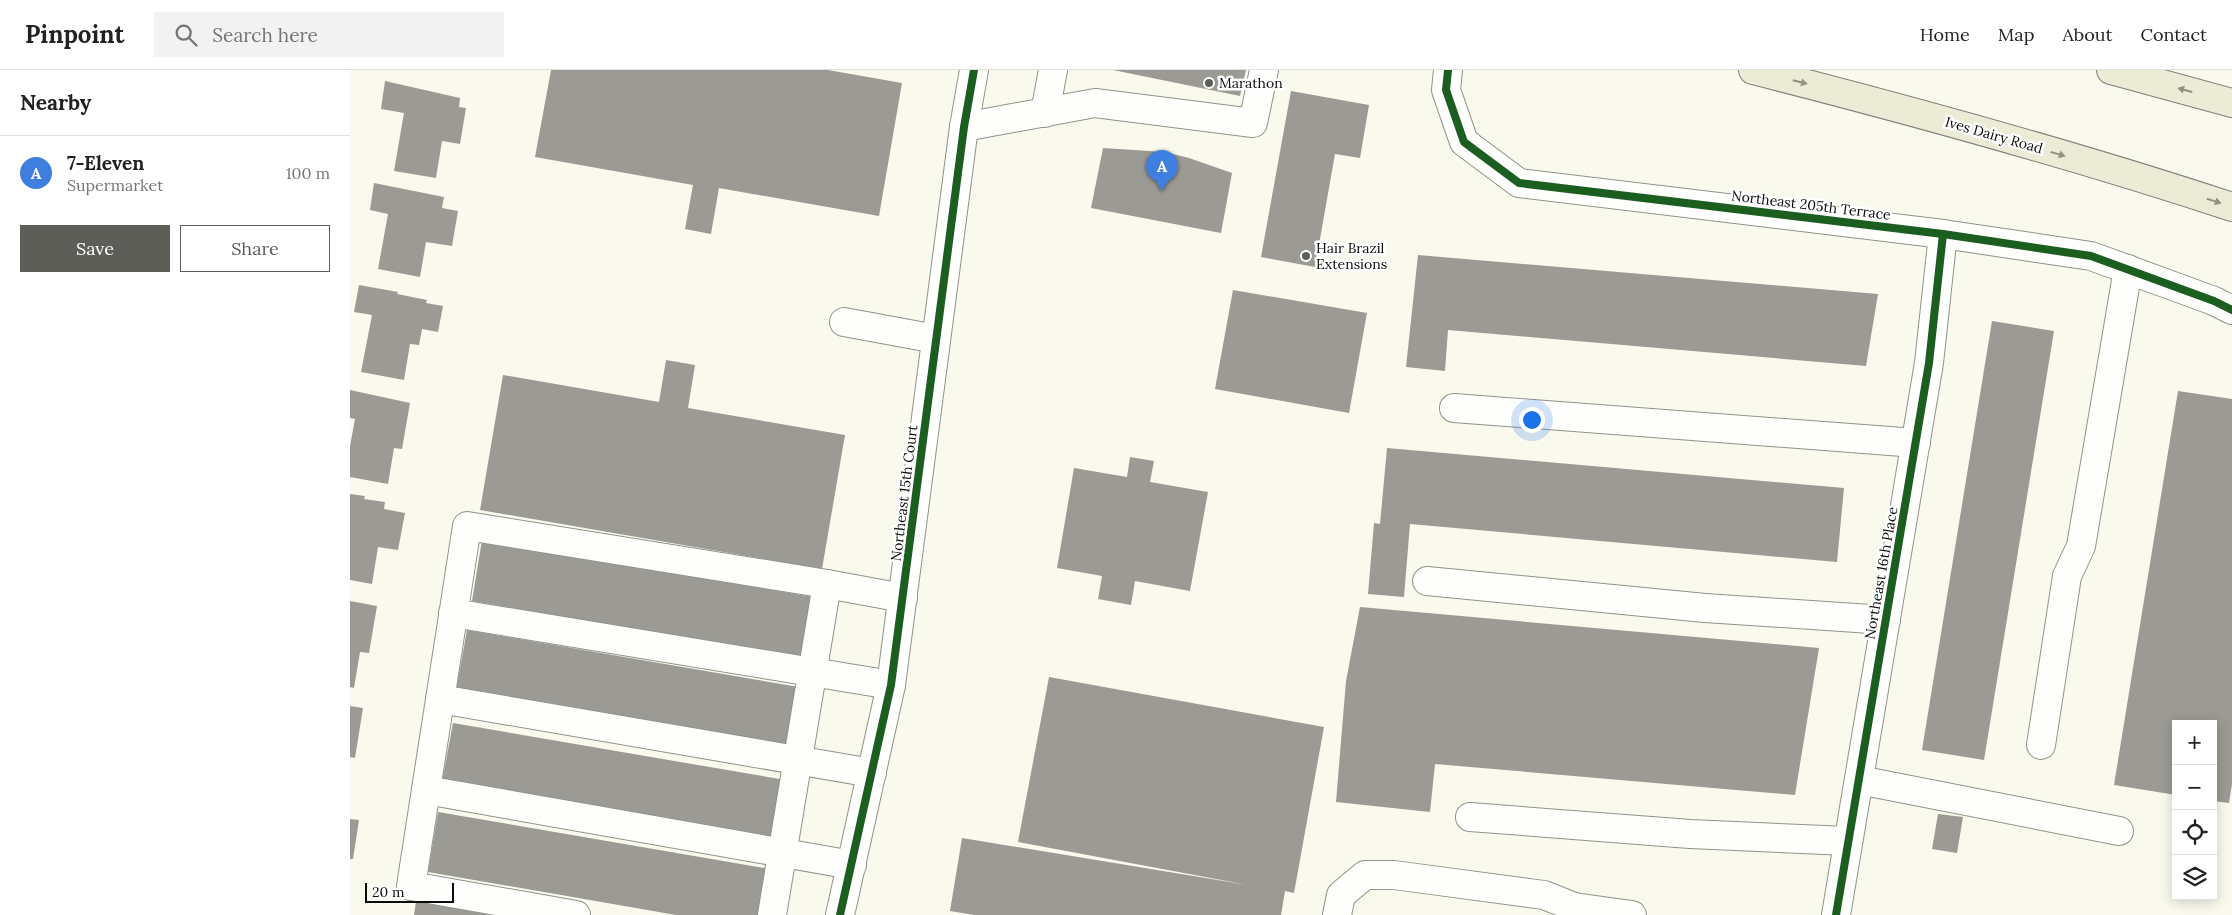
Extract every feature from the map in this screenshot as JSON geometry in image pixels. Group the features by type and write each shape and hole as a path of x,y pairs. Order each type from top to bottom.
{"main road":[{"name":"Ives Dairy Road","path":"1753,70 1890,105 2165,184 2232,206"},
{"path":"2111,70 2232,103"}],"street":[{"name":"Northeast 15th Court","path":"840,915 891,685 964,128 974,70"},
{"path":"1045,113 1053,70"},
{"path":"964,128 1095,103 1253,123 1264,70"},
{"path":"1443,70 1448,70"},
{"name":"Northeast 205th Terrace","path":"1448,70 1446,90 1464,142 1519,183 1943,234 2091,256 2214,301 2232,310"},
{"name":"Northeast 16th Place","path":"1836,915 1929,363 1943,234"},
{"path":"2041,745 2067,576 2081,546 2128,270"},
{"path":"844,322 936,339"},
{"path":"1454,408 1916,443"},
{"path":"576,915 411,886 467,526 828,584 903,598"},
{"path":"1427,581 1704,608 1886,620"},
{"path":"772,915 828,584"},
{"path":"454,613 891,685"},
{"path":"440,699 798,762 872,773"},
{"path":"1859,780 2119,831"},
{"path":"426,790 852,865"},
{"path":"1470,817 1690,834 1848,841"},
{"path":"1338,915 1341,895 1365,874 1394,875 1544,895 1575,911 1632,915"}],"building":[{"path":"551,70 828,70 902,83 879,216 719,188 711,234 685,229 693,185 535,157"},
{"name":"Marathon","path":"1113,70 1246,70 1240,96"},
{"path":"385,81 460,98 459,107 466,108 460,144 442,141 436,178 394,171 404,113 381,109"},
{"path":"1291,91 1369,105 1360,158 1335,154 1315,267 1261,257"},
{"path":"1103,148 1165,152 1232,173 1221,233 1091,208"},
{"path":"374,183 444,197 442,208 458,211 452,246 426,242 420,277 378,269 388,214 370,210"},
{"path":"1418,255 1878,294 1866,366 1448,330 1445,371 1406,367"},
{"path":"359,285 398,292 397,294 427,300 426,303 443,306 438,332 422,329 419,345 410,344 404,380 361,372 372,315 354,312"},
{"path":"1233,290 1367,313 1349,413 1215,389"},
{"path":"1992,321 2054,331 1984,760 1922,750"},
{"path":"666,360 695,365 688,408 845,435 822,569 480,510 503,375 659,402"},
{"path":"350,390 410,403 402,449 394,448 388,484 350,477 350,446 355,419 350,418"},
{"path":"2178,391 2232,399 2232,784 2229,803 2217,802 2217,720 2172,720 2172,794 2114,785"},
{"path":"1387,448 1844,488 1837,562 1410,524 1404,597 1368,594 1374,523 1380,524"},
{"path":"1130,457 1154,461 1150,482 1208,492 1190,591 1135,581 1131,605 1098,599 1102,576 1057,568 1074,468 1127,477"},
{"path":"350,494 365,496 364,499 385,502 384,509 405,513 398,550 378,547 372,584 350,580"},
{"path":"482,540 819,598 808,659 472,601"},
{"path":"350,601 377,606 369,653 360,652 354,688 350,687"},
{"path":"1360,607 1819,648 1795,795 1435,764 1430,812 1336,802 1346,681"},
{"path":"467,630 804,688 794,749 456,691"},
{"path":"1049,677 1324,727 1294,893 1285,891 1281,915 974,915 950,911 962,838 1248,885 1018,842"},
{"path":"350,706 363,708 355,758 350,757"},
{"path":"453,723 791,781 780,841 442,782"},
{"path":"438,812 776,870 769,915 676,915 428,872"},
{"path":"1938,814 1963,817 1957,853 1932,849"},
{"path":"350,819 359,820 353,859 350,859"},
{"path":"416,901 494,914 494,915 414,915"}],"cycle path":[{"path":"840,915 891,685 964,127 974,70"},
{"path":"1448,70 1446,90 1464,142 1519,183 1943,234 2091,256 2214,301 2232,310"},
{"path":"1836,915 1929,363 1943,234"}],"place":[{"name":"Marathon","path":"1209,83"},
{"name":"7-Eleven","path":"1162,191"},
{"name":"Hair Brazil Extensions","path":"1306,256"}]}
